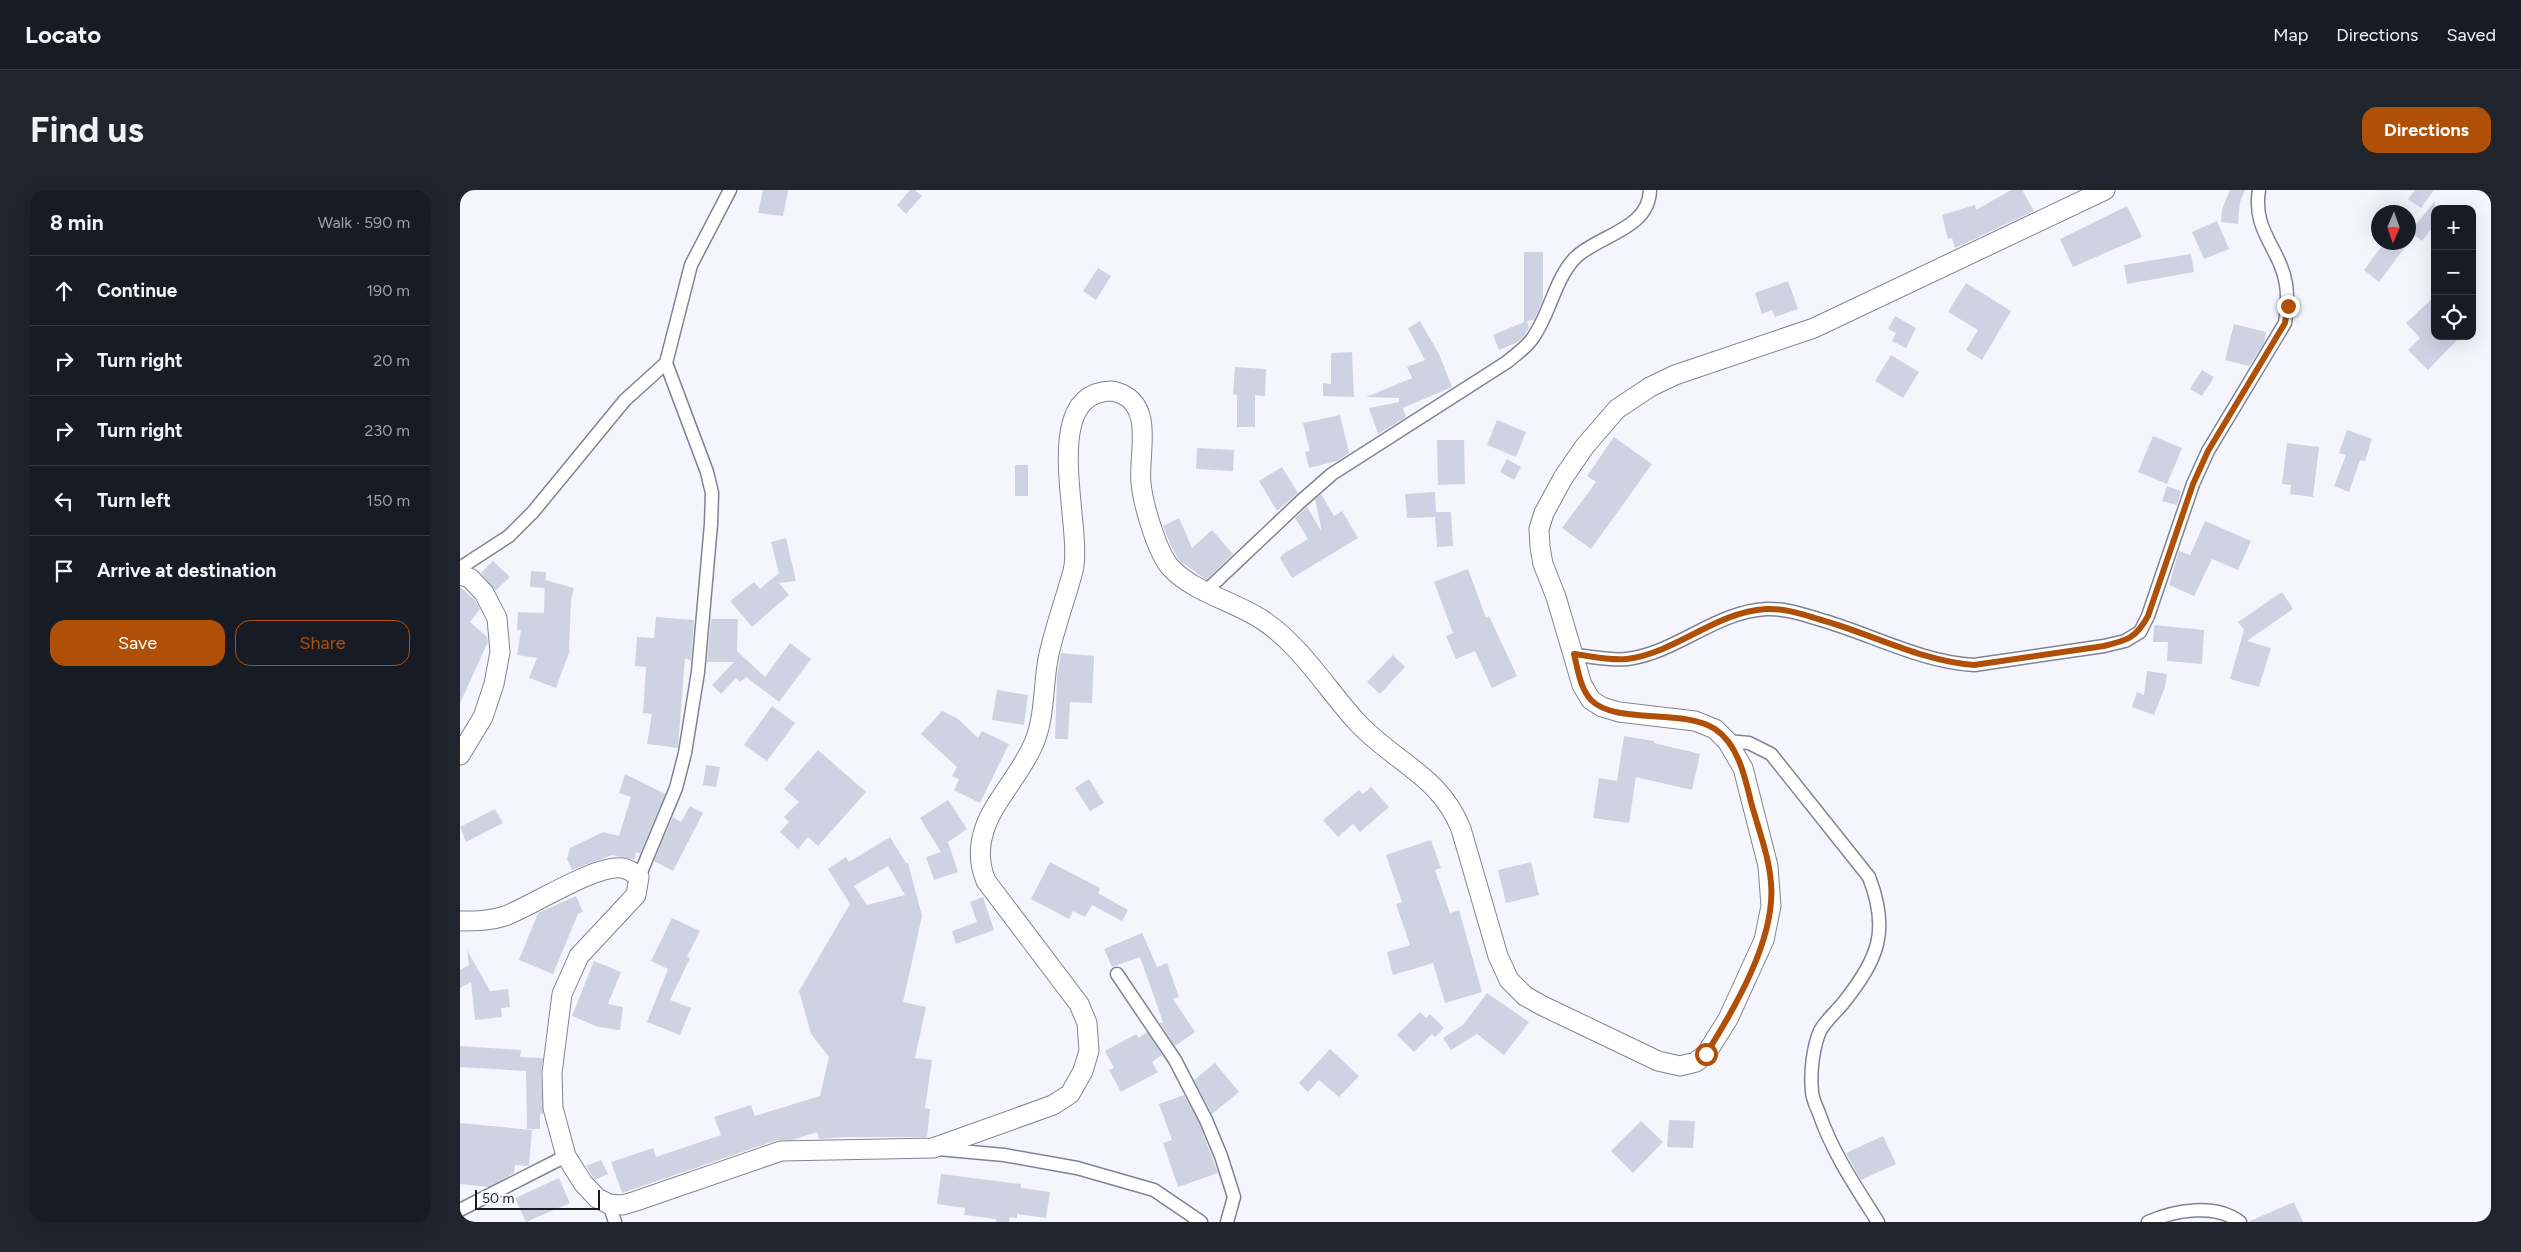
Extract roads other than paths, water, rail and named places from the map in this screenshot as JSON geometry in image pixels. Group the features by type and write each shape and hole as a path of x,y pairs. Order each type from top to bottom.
{"main road":[{"path":"460,921 484,922 506,916 585,877 614,868 623,868 639,876 636,895 580,956 562,994 552,1073 553,1108 566,1156 588,1188 597,1198 609,1204 623,1205 636,1201 781,1151 933,1148 1052,1105 1070,1094 1083,1071 1089,1051 1087,1023 1079,1004 986,881 980,867 980,851 992,809 1034,742 1041,718 1050,652 1074,560 1075,527 1067,459 1068,436 1076,409 1092,396 1113,390 1129,398 1138,410 1142,421 1140,480 1143,498 1160,548 1168,565 1184,580 1205,592 1246,610 1284,636 1357,722 1380,744 1423,776 1444,795 1462,829 1498,956 1509,980 1525,996 1543,1006 1658,1061 1680,1066 1696,1062 1706,1054 1728,1019 1764,940 1771,906 1768,866 1743,768 1727,741 1715,729 1695,721 1619,712 1602,707 1591,700 1582,685 1556,597 1543,564 1540,529 1544,513 1562,478 1585,446 1617,409 1650,387 1676,375 1814,328 2105,190"},
{"path":"460,575 470,578 484,593 497,618 500,652 494,684 482,717 460,756"}],"street":[{"path":"460,568 509,536 534,512 625,400 666,364 692,265 730,190"},
{"path":"1205,592 1332,474 1514,357 1532,340 1566,273 1576,258 1635,221 1649,204 1650,190"},
{"path":"1574,654 1625,659 1648,654 1732,615 1766,609 1798,613 1932,658 1957,664 1974,665 2104,646 2125,641 2140,632 2148,616 2193,484 2208,451 2285,323 2288,306 2286,283 2267,236 2259,222 2256,204 2259,190"},
{"path":"639,876 676,788 685,753 698,672 711,524 712,493 708,472 666,364"},
{"path":"1727,741 1749,743 1771,754 1869,877 1878,900 1879,929 1876,953 1866,974 1820,1031 1813,1063 1812,1092 1825,1130 1849,1177 1878,1222"},
{"path":"1117,974 1175,1060 1206,1120 1221,1156 1234,1197 1228,1222"},
{"path":"933,1148 1004,1155 1077,1168 1154,1190 1201,1222"},
{"path":"460,1210 566,1156"},
{"path":"609,1204 616,1222"},
{"path":"2148,1222 2166,1214 2202,1210 2231,1215 2240,1222"}]}
